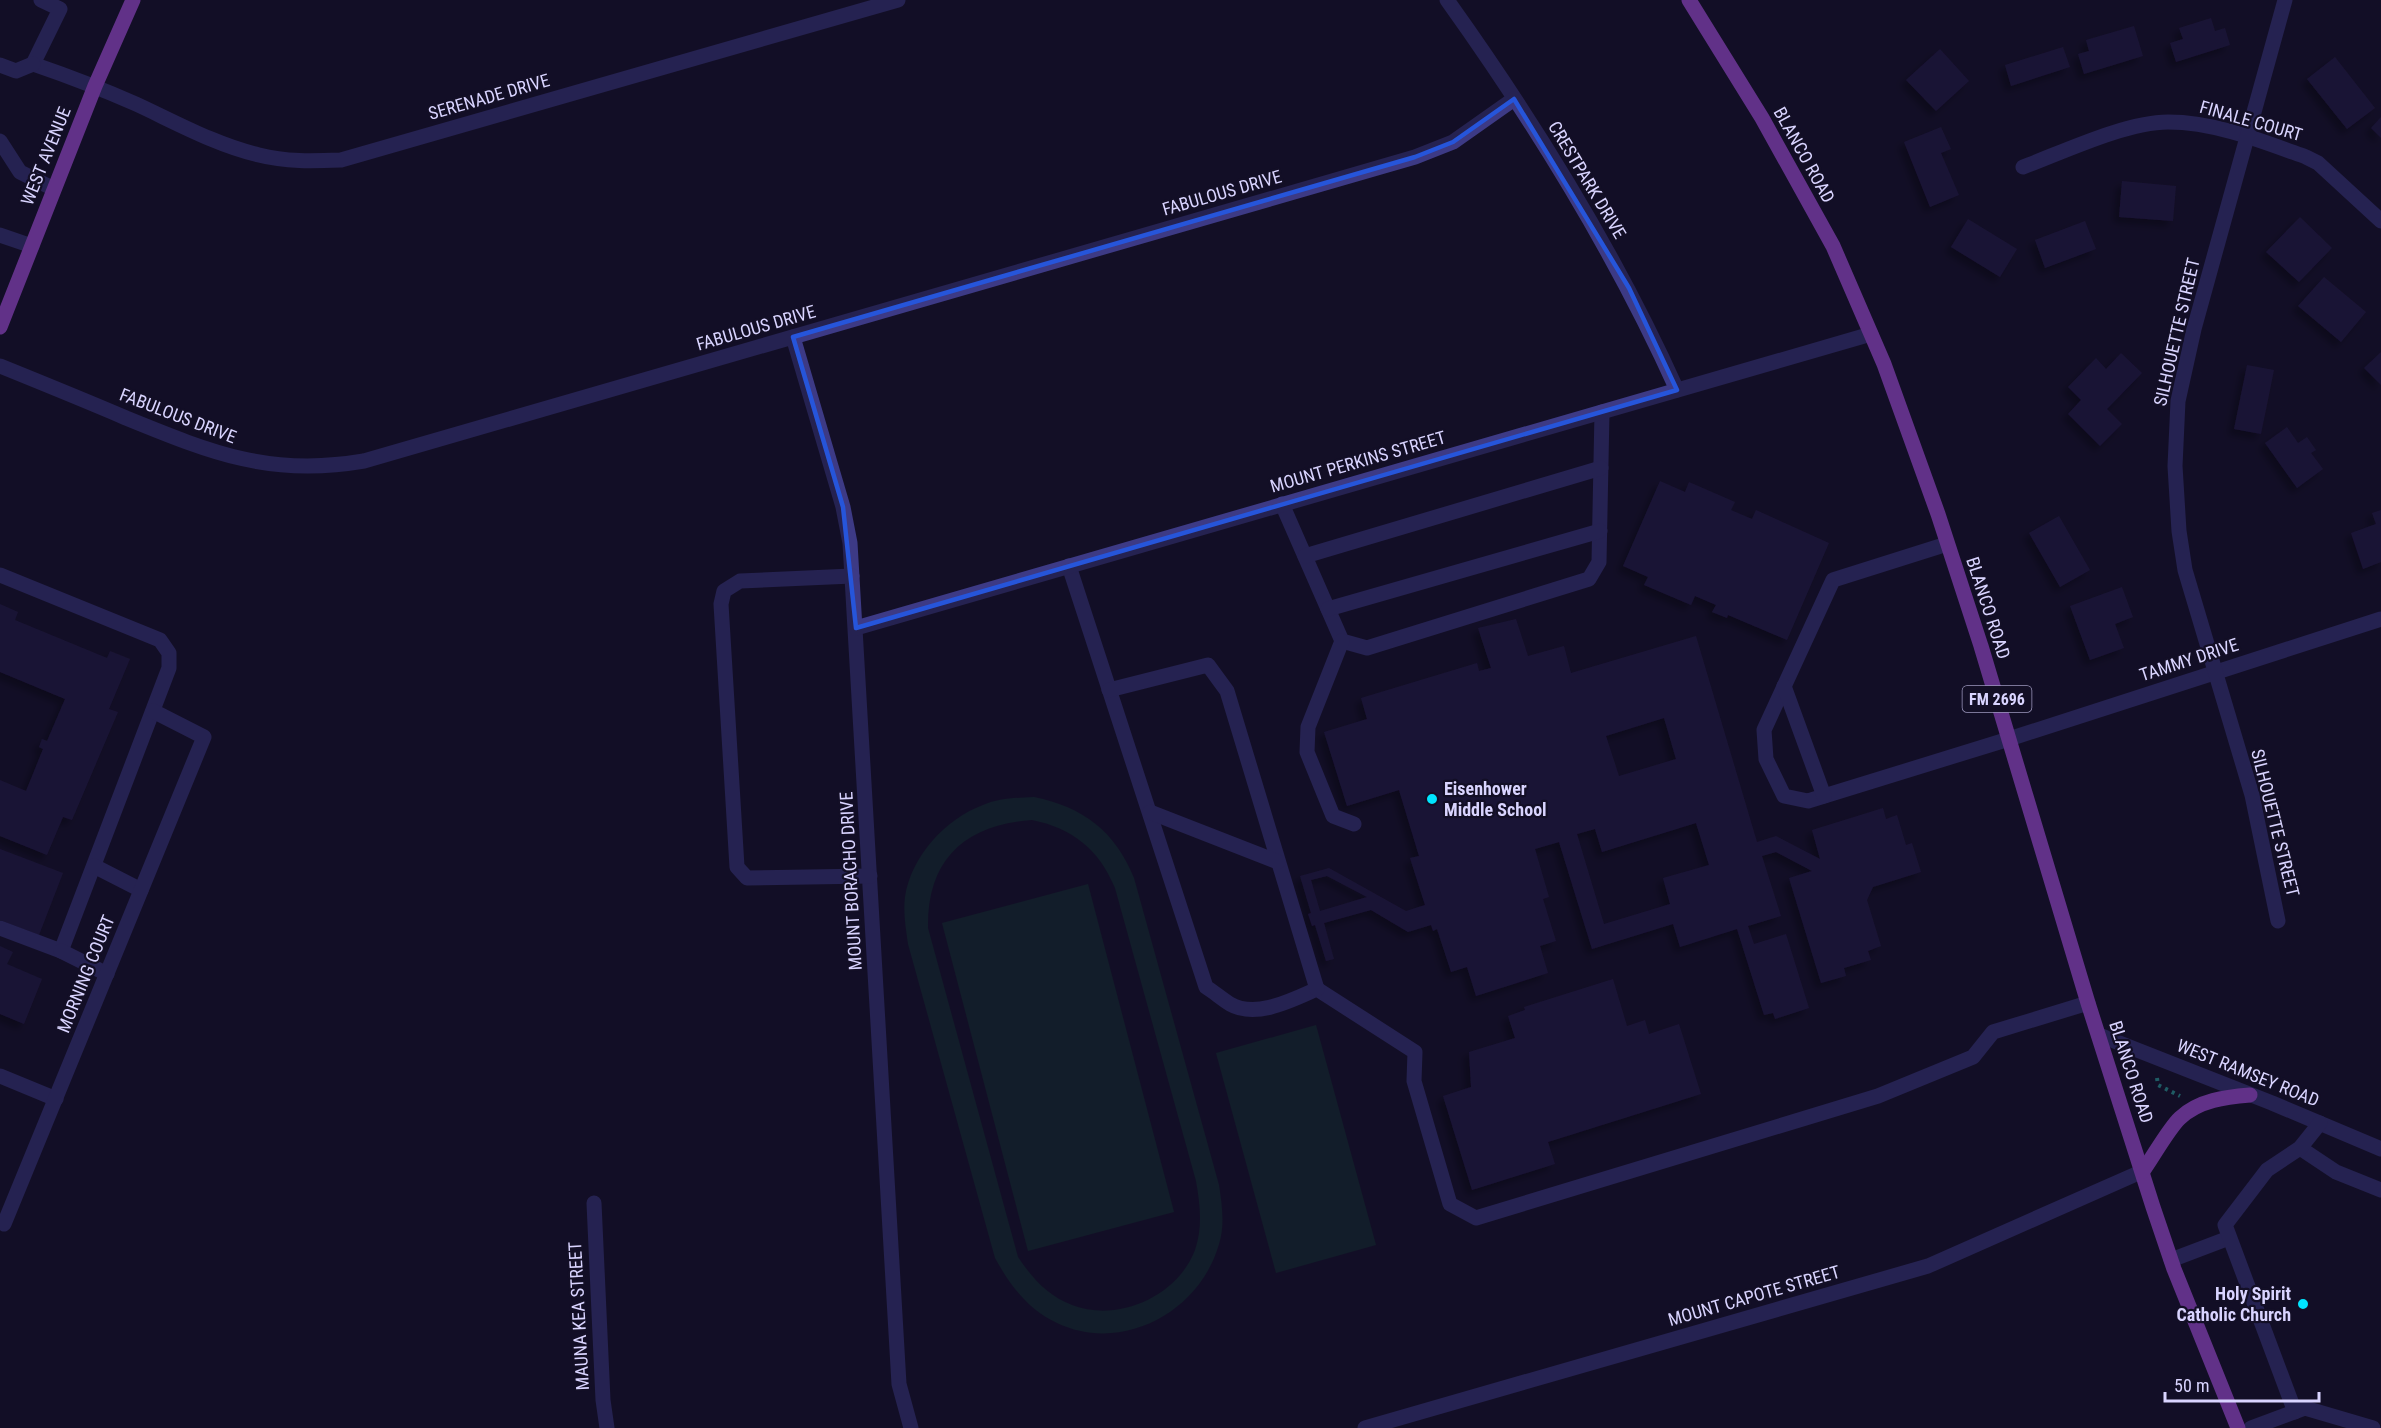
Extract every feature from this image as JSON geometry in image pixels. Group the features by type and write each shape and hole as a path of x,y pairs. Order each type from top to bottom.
{"main road":[{"name":"WEST AVENUE","path":"0,327 4,304 32,246 95,86 133,0"},
{"name":"BLANCO ROAD","path":"1689,0 1762,118 1833,246 1884,364 1947,544 2009,739 2088,1003 2171,1260 2238,1428"},
{"path":"2143,1171 2180,1118 2204,1103 2220,1098 2250,1095"}],"street":[{"path":"0,64 16,71 33,64 62,4 41,0"},
{"name":"SERENADE DRIVE","path":"33,64 95,86 202,135 257,155 285,160 341,160 898,0"},
{"name":"CRESTPARK DRIVE","path":"1447,0 1490,60 1581,203 1648,324 1677,390"},
{"name":"SILHOUETTE STREET","path":"2278,921 2252,795 2185,570 2179,531 2175,466 2178,401 2194,329 2285,0"},
{"name":"FABULOUS DRIVE","path":"0,366 199,448 265,464 312,468 364,462 1415,157 1453,142 1514,99"},
{"name":"FINALE COURT","path":"2023,167 2132,127 2166,122 2216,128 2306,156 2318,163 2381,220"},
{"path":"0,141 20,172 54,189"},
{"path":"0,235 32,246"},
{"name":"MOUNT PERKINS STREET","path":"856,628 1871,334"},
{"name":"MOUNT BORACHO DRIVE","path":"793,337 843,507 850,543 899,1383 911,1428"},
{"path":"1342,641 1367,648 1589,579 1599,561 1602,412"},
{"path":"1305,556 1601,468"},
{"path":"1282,504 1342,641 1308,726 1307,752 1333,816 1354,824"},
{"path":"1328,609 1600,531"},
{"path":"1824,796 1784,686 1833,580 1947,544"},
{"path":"1069,566 1206,987 1232,1005 1252,1009 1281,1004 1317,989"},
{"path":"0,575 160,640 170,653 170,668 62,951"},
{"path":"852,576 740,581 724,591 721,604 737,867 747,878 870,876"},
{"name":"TAMMY DRIVE","path":"1784,686 1764,730 1766,759 1784,796 1808,801 2381,619"},
{"path":"1109,690 1208,665 1227,691 1317,989 1415,1052 1414,1081 1450,1204 1476,1218 1878,1096 1974,1057 1993,1032 2088,1003"},
{"name":"MORNING COURT","path":"4,1224 204,737 153,711"},
{"path":"1150,812 1278,862"},
{"path":"94,866 141,890"},
{"path":"0,928 62,951 106,974"},
{"name":"WEST RAMSEY ROAD","path":"2099,1035 2381,1149"},
{"path":"0,1076 56,1099"},
{"path":"2295,1412 2225,1226 2267,1170 2300,1148 2320,1123"},
{"path":"2300,1148 2336,1172 2381,1190"},
{"name":"MOUNT CAPOTE STREET","path":"1365,1428 1928,1266 2143,1171"},
{"name":"MAUNA KEA STREET","path":"594,1203 603,1400 607,1428"},
{"path":"2171,1260 2229,1238"},
{"path":"2251,1428 2305,1408 2333,1422 2373,1428"}],"path":[{"path":"2157,1078 2158,1085"},
{"path":"2151,1083 2175,1092 2186,1100"}],"highlighted area":[{"path":"1514,99 1629,288 1677,390 856,628 843,507 793,337 1415,157 1453,142"}],"green space":[{"path":"1034,797 1068,807 1095,824 1107,834 1126,861 1134,878 1219,1185 1222,1230 1209,1268 1195,1289 1177,1307 1155,1321 1132,1330 1107,1333 1082,1331 1047,1318 1021,1296 995,1258 908,944 905,897 914,868 932,841 969,811 996,801","holes":["1032,820 1072,835 1092,851 1101,862 1115,888 1199,1198 1199,1233 1195,1250 1187,1266 1175,1281 1161,1292 1144,1302 1127,1308 1090,1310 1063,1301 1035,1279 1018,1257 928,928 929,904 934,883 954,850 969,838 987,829 1008,823"]},
{"path":"1088,884 1174,1212 1028,1251 942,923"},
{"path":"1316,1025 1376,1245 1276,1273 1216,1053"}],"building":[{"path":"2211,18 2215,31 2225,28 2230,45 2176,62 2170,43 2183,39 2179,28"},
{"path":"2134,26 2143,56 2084,74 2078,54 2089,51 2086,40"},
{"path":"2063,47 2070,67 2011,86 2005,65"},
{"path":"1940,49 1969,81 1936,111 1906,80"},
{"path":"2335,57 2375,108 2347,129 2307,79"},
{"path":"2381,117 2381,138 2371,128"},
{"path":"1941,127 1951,149 1941,153 1959,195 1930,207 1904,142"},
{"path":"2122,181 2176,186 2173,221 2119,217"},
{"path":"2300,217 2332,248 2299,282 2266,252"},
{"path":"1968,219 2017,249 2000,277 1951,247"},
{"path":"2085,221 2096,249 2045,268 2035,240"},
{"path":"2324,277 2366,312 2341,342 2298,306"},
{"path":"2381,352 2381,385 2364,368"},
{"path":"2121,353 2142,373 2107,409 2122,424 2100,446 2068,414 2081,400 2068,387 2096,358 2106,369"},
{"path":"2247,365 2274,370 2261,434 2234,429"},
{"path":"2287,427 2298,443 2307,437 2316,450 2311,453 2323,469 2297,488 2265,443"},
{"path":"1660,481 1685,492 1689,482 1735,502 1731,510 1752,519 1756,510 1829,543 1787,640 1728,615 1727,618 1712,612 1716,605 1695,596 1691,605 1644,585 1648,577 1623,566"},
{"path":"2381,510 2381,562 2363,569 2351,533 2376,524 2372,513"},
{"path":"2059,516 2090,570 2060,587 2029,533"},
{"path":"2122,587 2133,617 2115,624 2124,648 2090,660 2070,606"},
{"path":"0,604 18,612 15,620 107,658 110,651 130,659 109,709 118,712 72,820 63,817 47,855 0,836 0,780 26,791 43,749 39,747 42,739 47,741 65,699 0,672"},
{"path":"1516,619 1528,656 1564,646 1571,673 1696,636 1757,842 1776,836 1820,859 1812,830 1883,808 1886,819 1897,815 1906,845 1912,843 1921,872 1873,887 1867,900 1881,946 1868,951 1871,960 1844,968 1846,976 1821,983 1789,878 1812,871 1776,852 1762,856 1781,916 1748,926 1754,944 1786,934 1809,1008 1775,1019 1773,1013 1764,1015 1737,929 1680,947 1673,924 1592,949 1559,842 1535,849 1549,897 1543,899 1556,941 1540,946 1548,973 1476,996 1467,967 1451,972 1437,929 1433,931 1431,925 1408,932 1371,910 1324,923 1334,959 1326,961 1315,925 1312,926 1308,914 1311,913 1300,876 1329,868 1406,911 1425,905 1410,858 1419,856 1399,790 1347,806 1324,732 1367,719 1361,698 1477,663 1479,671 1491,668 1478,628","holes":["1664,718 1676,759 1619,776 1606,736","1696,823 1709,865 1663,878 1670,904 1604,924 1577,834 1595,829 1602,852","1327,876 1367,897 1320,911 1311,880"]},
{"path":"0,849 63,873 39,935 0,920"},
{"path":"0,946 13,952 7,964 42,979 24,1024 0,1014"},
{"path":"1613,979 1627,1026 1645,1020 1649,1034 1679,1024 1701,1094 1548,1142 1555,1164 1472,1190 1443,1096 1471,1087 1469,1052 1515,1038 1508,1016 1525,1010 1524,1007"}],"place":[{"name":"Eisenhower Middle School","path":"1432,799"},
{"name":"Holy Spirit Catholic Church","path":"2303,1304"}]}
